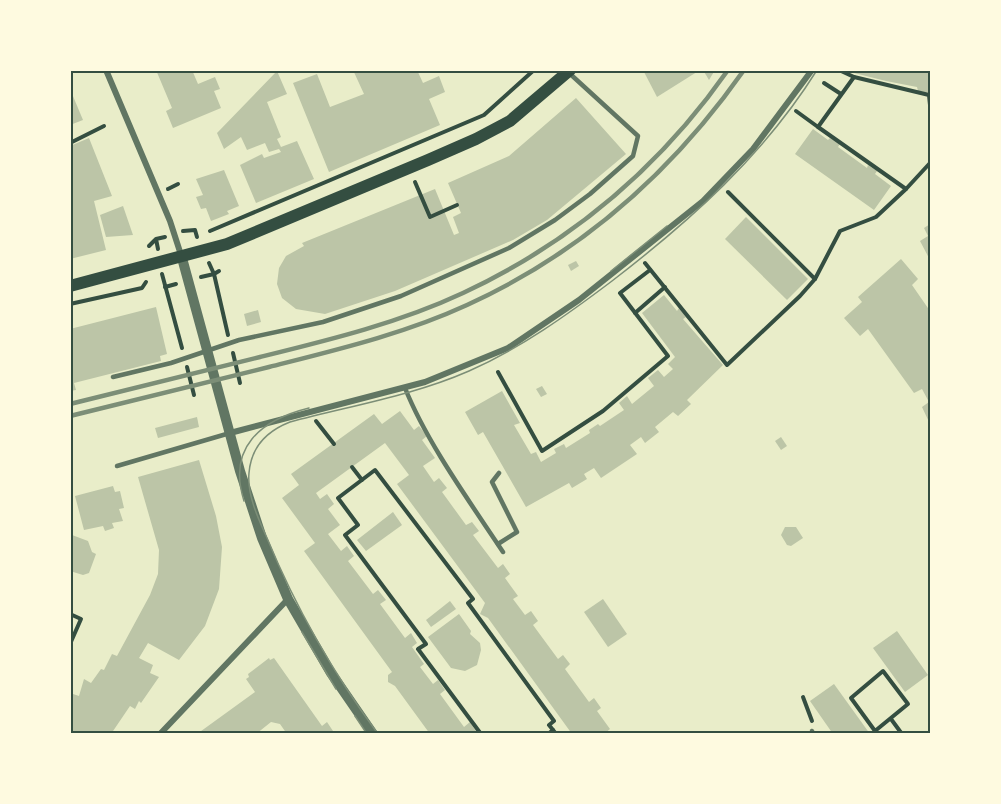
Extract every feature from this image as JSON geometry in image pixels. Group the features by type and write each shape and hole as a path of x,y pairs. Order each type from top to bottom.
{"main road":[{"path":"70,286 182,258 243,238 409,168 503,124 569,71"}],"street":[{"path":"106,70 178,244 230,433 262,538 288,598 331,673 373,734"},
{"path":"230,433 405,388 478,362 508,348 543,326 647,248 721,184 788,105 812,70"},
{"path":"160,734 288,598"}],"lane":[{"path":"112,377 171,363 239,340 323,322 401,296 509,248 555,220 633,156 638,136 569,71"},
{"path":"405,388 428,435 503,552"},
{"path":"117,466 230,433"},
{"path":"498,544 517,532 492,482 499,473"}],"path":[{"path":"178,244 484,115 534,70"},
{"path":"838,70 854,77 929,95 930,105"},
{"path":"818,128 854,77"},
{"path":"824,83 841,94"},
{"path":"788,105 906,189"},
{"path":"70,143 104,126"},
{"path":"498,372 542,451 603,411 668,356 620,293 650,270 728,365 800,296 814,279 840,231 876,217 930,163"},
{"path":"409,168 430,217 457,206"},
{"path":"168,189 178,184"},
{"path":"721,184 814,279"},
{"path":"149,246 156,239"},
{"path":"215,280 214,274 219,271"},
{"path":"635,313 665,287"},
{"path":"166,289 182,349"},
{"path":"185,361 194,395"},
{"path":"308,412 334,444"},
{"path":"352,467 362,480"},
{"path":"481,734 418,649 426,644 345,535 358,525 338,498 375,470 473,599 468,603 554,721 549,725 554,732 548,734"},
{"path":"70,614 81,619 71,640"},
{"path":"883,671 908,704 891,718 875,731 851,698 883,671"},
{"path":"803,697 816,729 813,732"},
{"path":"891,718 902,734"}],"building":[{"path":"156,70 192,70 198,84 215,77 220,89 214,91 221,108 173,128 166,111 172,108"},
{"path":"353,70 417,70 423,83 439,76 445,92 429,99 440,125 329,172 293,83 317,74 330,107 364,94"},
{"path":"643,70 700,70 657,97"},
{"path":"703,70 715,70 709,80"},
{"path":"855,70 930,70 930,93 918,91 917,87 854,73"},
{"path":"277,71 287,94 267,102 281,137 277,139 281,147 297,141 314,179 256,203 240,165 262,154 264,158 281,152 279,149 269,152 265,143 247,150 241,137 224,149 217,133"},
{"path":"70,89 83,120 70,125"},
{"path":"576,98 626,154 547,220 513,240 395,291 325,314 296,309 282,298 277,284 279,268 286,256 304,246 302,243 435,189 454,235 459,233 453,217 461,213 448,183 509,156"},
{"path":"813,129 828,140 830,138 840,144 838,147 867,168 868,165 877,171 875,174 891,186 874,210 795,154"},
{"path":"89,138 112,196 94,201 106,250 70,259 70,193 73,192 70,146"},
{"path":"224,170 239,206 227,211 229,214 211,221 206,208 201,209 196,197 203,195 196,179"},
{"path":"123,206 133,235 106,237 100,215"},
{"path":"746,217 808,279 787,300 725,239"},
{"path":"930,224 930,260 920,241 928,236 924,228"},
{"path":"901,259 918,279 912,285 930,311 930,424 922,407 929,402 922,389 914,393 868,329 860,336 844,318 862,302 858,297"},
{"path":"576,261 579,266 571,271 568,265"},
{"path":"664,295 677,311 679,308 686,317 683,319 723,365 687,400 691,404 678,416 673,412 655,427 659,432 645,443 641,437 630,445 637,454 601,478 594,468 584,474 587,479 572,488 569,483 526,507 483,432 478,435 465,412 502,391 520,423 514,425 531,454 536,452 541,462 556,453 554,449 564,444 566,448 590,433 589,430 598,424 600,426 624,410 619,403 627,396 632,404 654,386 648,378 658,370 664,377 673,369 668,364 675,357 642,313"},
{"path":"156,307 167,354 160,356 161,361 74,383 76,390 70,391 70,329"},
{"path":"258,310 261,322 247,326 244,314"},
{"path":"542,386 547,394 541,397 536,389"},
{"path":"400,411 414,430 419,426 427,436 422,440 435,458 423,466 434,482 439,478 447,488 442,492 466,525 472,522 479,531 473,535 498,568 503,564 510,574 505,578 518,596 513,599 525,615 531,611 538,621 533,625 558,659 563,655 570,664 565,669 589,702 594,698 601,708 597,711 610,729 604,734 572,734 488,618 480,614 485,603 397,484 409,475 385,443 316,493 320,499 327,494 334,504 328,509 340,525 328,534 341,551 347,546 354,556 348,561 373,594 378,590 386,600 380,604 405,638 411,633 417,643 412,647 424,664 420,667 433,684 438,680 445,690 440,694 464,727 470,722 477,733 430,734 395,686 388,682 388,675 392,672 304,551 315,543 282,498 299,485 291,474 374,414 382,424"},
{"path":"197,417 199,427 158,438 155,428"},
{"path":"781,437 787,446 781,450 775,441"},
{"path":"199,460 216,516 222,547 219,589 205,626 179,660 148,643 139,658 153,665 150,673 159,677 135,709 130,706 111,734 70,734 70,700 73,694 79,696 84,679 91,683 101,669 104,670 112,654 117,656 150,595 158,574 159,550 138,477"},
{"path":"113,486 115,492 120,491 124,508 119,509 123,521 112,523 114,528 105,531 103,526 84,530 75,496"},
{"path":"393,512 402,525 366,551 357,540"},
{"path":"785,527 796,527 803,538 791,546 787,545 781,535"},
{"path":"72,535 88,541 92,552 96,554 89,573 83,575 70,571"},
{"path":"603,599 627,634 608,647 584,612"},
{"path":"450,601 456,609 431,627 426,620"},
{"path":"459,614 471,631 470,634 480,643 481,650 477,665 465,671 451,668 428,637"},
{"path":"897,631 928,675 905,692 873,648"},
{"path":"269,658 270,660 274,658 322,726 327,722 333,731 329,734 287,734 280,724 271,722 256,734 197,734 255,692 246,679 249,677 248,674"},
{"path":"834,684 870,734 833,734 810,701"}],"tram line":[{"path":"378,734 316,639 290,590 260,522 251,498 249,481 250,464 257,448 267,435 290,422 403,394 469,371 507,352 561,318 641,258 724,185 774,130 817,70"},
{"path":"611,271 667,226"},
{"path":"244,501 240,482 240,465 244,451 252,439 276,420 309,408"},
{"path":"302,632 336,689"},
{"path":"355,716 367,734"}],"railway":[{"path":"70,404 338,337 389,322 463,293 540,251 610,199 673,139 728,70"},
{"path":"70,416 370,340 419,325 509,284 548,261 622,206 687,142 744,70"}]}
